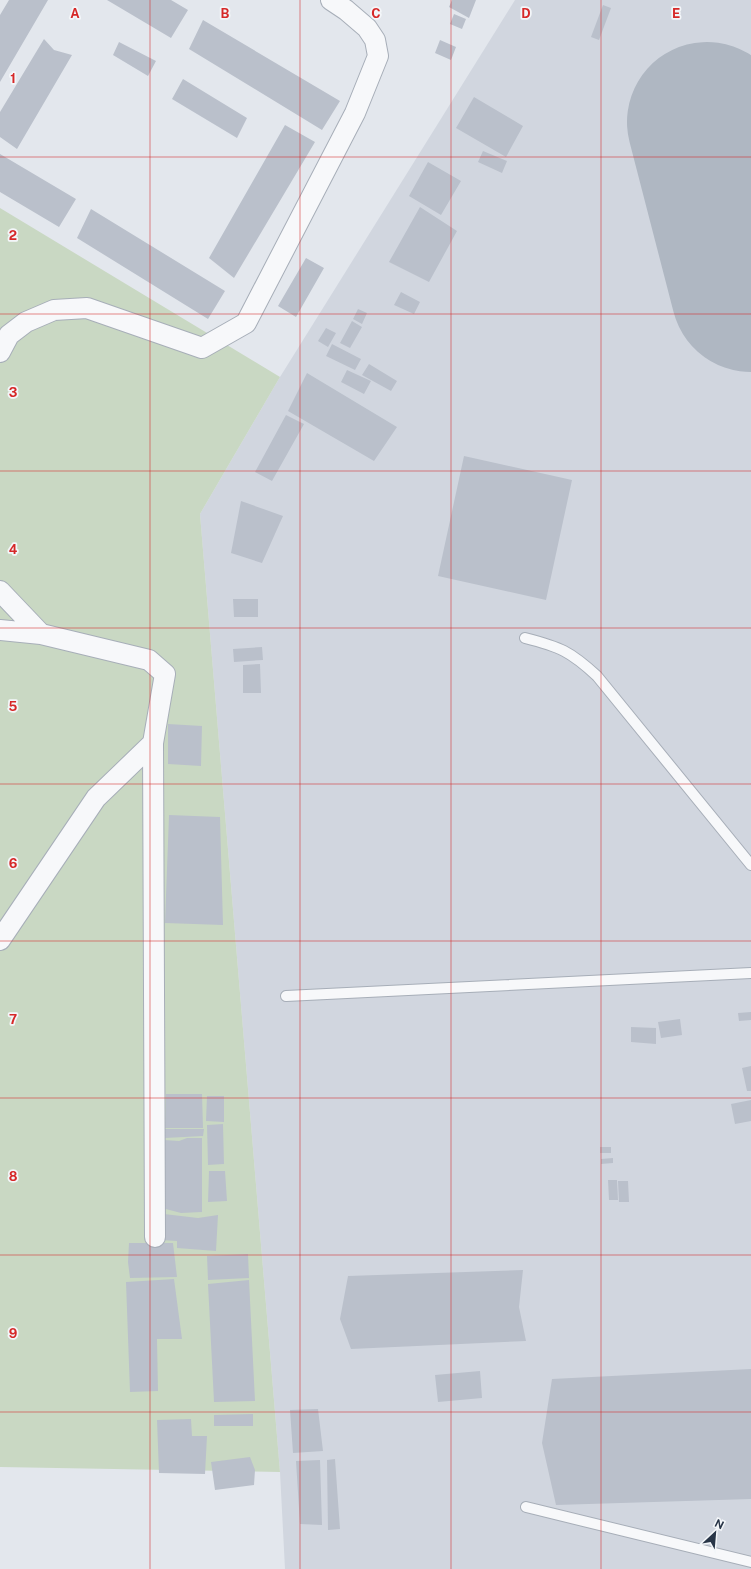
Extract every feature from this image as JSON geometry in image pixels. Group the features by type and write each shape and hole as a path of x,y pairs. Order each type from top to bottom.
{"street":[{"path":"0,352 9,335 26,322 54,310 87,308 202,348 246,323 355,112 378,56 375,40 367,28 346,10 331,0"},
{"path":"0,591 41,634"},
{"path":"0,630 41,634 149,660 165,674 153,743 154,1237"},
{"path":"0,940 96,798 153,743"}],"lane":[{"path":"525,638 556,646 577,657 597,676 751,865"},
{"path":"286,996 751,973"},
{"path":"526,1507 751,1562"}],"shaded area":[{"path":"515,0 751,0 751,1569 285,1569 280,1472 200,514 280,377"}],"green space":[{"path":"0,208 280,377 200,514 280,1472 0,1467"}],"building":[{"path":"9,0 48,0 0,82 0,15"},
{"path":"107,0 171,0 188,10 171,38"},
{"path":"452,0 476,0 469,18 449,7"},
{"path":"603,5 611,8 599,40 591,37"},
{"path":"454,14 466,19 462,29 450,24"},
{"path":"203,20 340,101 322,130 189,49"},
{"path":"44,39 54,50 72,55 17,149 0,137 0,112"},
{"path":"440,40 456,47 451,60 435,53"},
{"path":"119,42 156,61 148,76 113,55"},
{"path":"183,79 247,118 237,138 172,99"},
{"path":"474,97 523,126 506,157 456,128"},
{"path":"285,125 315,142 234,278 209,258"},
{"path":"483,151 507,161 502,173 478,162"},
{"path":"0,154 76,199 59,227 0,192"},
{"path":"428,162 461,181 441,215 409,196"},
{"path":"420,207 457,231 429,282 389,262"},
{"path":"91,209 225,291 208,319 77,238"},
{"path":"306,258 324,268 296,317 278,306"},
{"path":"401,292 420,302 414,314 394,305"},
{"path":"358,309 367,313 362,324 353,319"},
{"path":"352,321 362,327 350,348 340,343"},
{"path":"326,328 336,333 328,347 318,341"},
{"path":"332,344 361,359 355,370 326,356"},
{"path":"369,364 397,381 391,391 362,375"},
{"path":"347,370 371,381 364,394 341,382"},
{"path":"307,373 397,427 374,461 288,411"},
{"path":"286,415 304,424 272,481 255,472"},
{"path":"464,456 572,480 546,600 438,576"},
{"path":"241,501 283,516 262,563 231,553"},
{"path":"233,599 258,599 258,617 234,617"},
{"path":"262,647 263,660 234,662 233,649"},
{"path":"260,664 261,693 243,693 243,665"},
{"path":"168,724 202,726 201,766 168,764"},
{"path":"169,815 220,817 223,925 165,923"},
{"path":"751,1012 751,1020 739,1021 738,1013"},
{"path":"680,1019 682,1035 661,1038 658,1022"},
{"path":"631,1027 656,1028 656,1044 631,1042"},
{"path":"751,1066 751,1091 747,1091 742,1068"},
{"path":"166,1094 202,1094 203,1128 165,1128"},
{"path":"207,1096 224,1096 224,1122 206,1121"},
{"path":"751,1100 751,1121 735,1124 731,1104"},
{"path":"223,1124 224,1164 208,1165 207,1125"},
{"path":"165,1129 204,1129 203,1136 165,1138"},
{"path":"187,1138 202,1138 202,1212 181,1213 162,1208 164,1140 179,1141"},
{"path":"600,1147 611,1147 611,1153 600,1153"},
{"path":"613,1158 613,1163 601,1164 601,1159"},
{"path":"209,1171 225,1171 227,1201 208,1202"},
{"path":"608,1180 617,1180 618,1200 609,1200"},
{"path":"618,1181 628,1181 629,1202 619,1202"},
{"path":"164,1214 198,1218 218,1215 216,1251 177,1248 177,1241 161,1240"},
{"path":"129,1243 173,1243 177,1277 130,1278 128,1262"},
{"path":"248,1254 249,1278 208,1280 207,1256"},
{"path":"523,1270 519,1307 526,1341 351,1349 340,1319 348,1276"},
{"path":"174,1279 182,1339 157,1339 158,1391 130,1392 126,1282"},
{"path":"249,1280 255,1401 214,1402 208,1284"},
{"path":"751,1369 751,1499 556,1505 542,1443 552,1379"},
{"path":"480,1371 482,1398 438,1402 435,1375"},
{"path":"318,1409 323,1451 293,1453 290,1410"},
{"path":"253,1414 253,1426 214,1426 214,1415"},
{"path":"191,1419 192,1436 207,1436 205,1474 159,1473 157,1420"},
{"path":"250,1457 255,1470 254,1485 215,1490 211,1462"},
{"path":"335,1459 340,1529 328,1530 327,1460"},
{"path":"320,1460 322,1525 300,1524 296,1461"}],"runway":[{"path":"707,122 751,292"}]}
